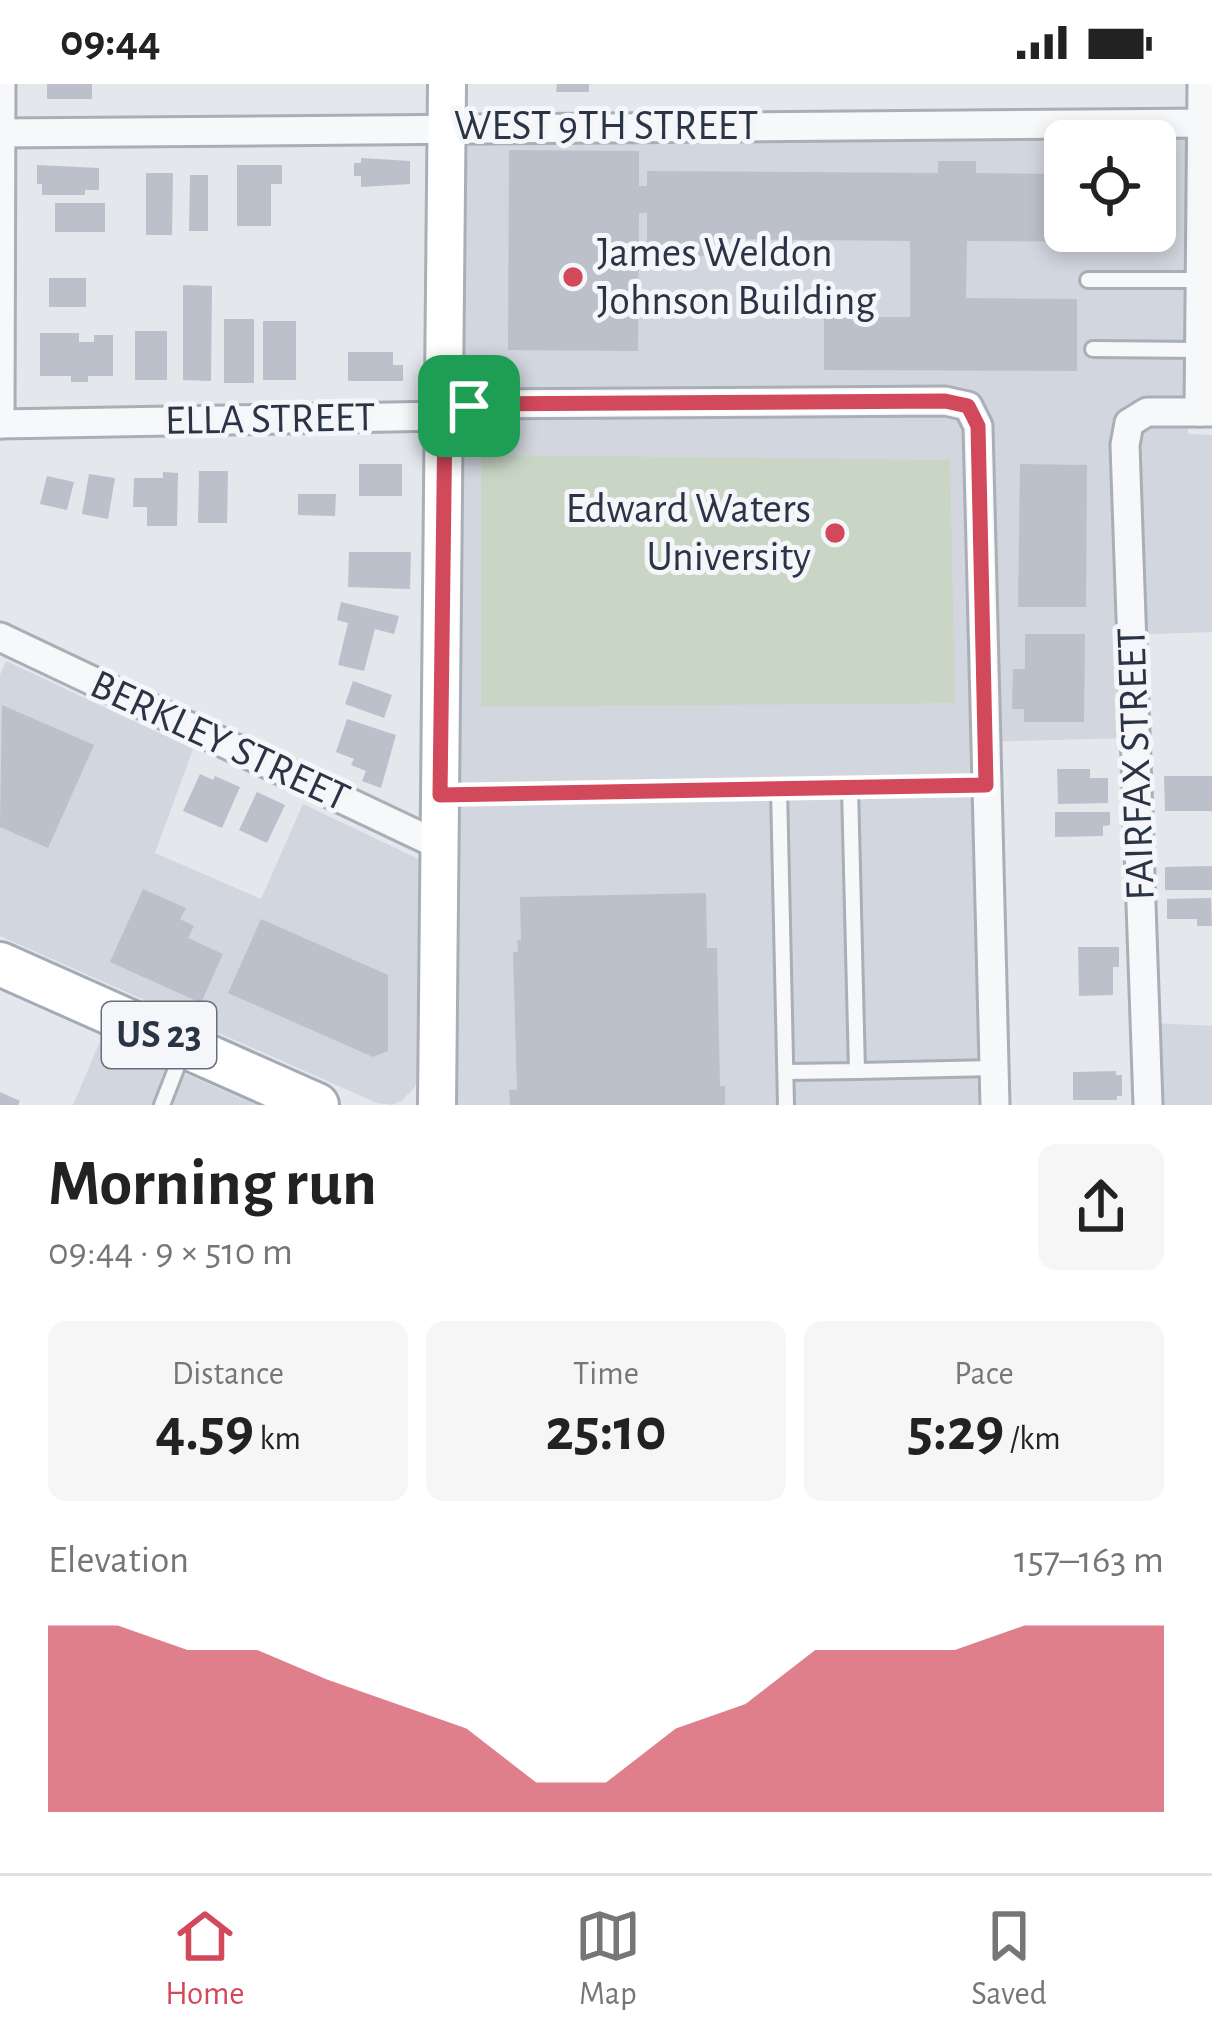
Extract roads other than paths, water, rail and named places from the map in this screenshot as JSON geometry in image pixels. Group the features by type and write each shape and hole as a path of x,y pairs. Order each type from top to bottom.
{"main road":[{"path":"436,1105 446,84"},
{"name":"US 23","path":"0,964 317,1105"}],"street":[{"path":"0,424 1,84"},
{"path":"1202,84 1207,123 1200,350 1206,412"},
{"name":"WEST 9TH STREET","path":"0,133 1207,123"},
{"name":"ELLA STREET","path":"0,424 445,416 472,404 945,401 968,406 978,426 986,785"},
{"name":"FAIRFAX STREET","path":"1148,1105 1124,445 1130,423 1147,412 1206,412"},
{"name":"BERKLEY STREET","path":"0,637 441,846"},
{"path":"986,785 995,1105"}],"lane":[{"path":"1088,280 1200,280"},
{"path":"1093,349 1200,350"},
{"path":"440,795 986,785"},
{"path":"850,788 857,1071"},
{"path":"779,789 786,1105"},
{"path":"164,1104 185,1046"},
{"path":"786,1072 994,1068"}],"place":[{"name":"James Weldon Johnson Building","path":"573,277"},
{"name":"Edward Waters University","path":"835,533"}]}
